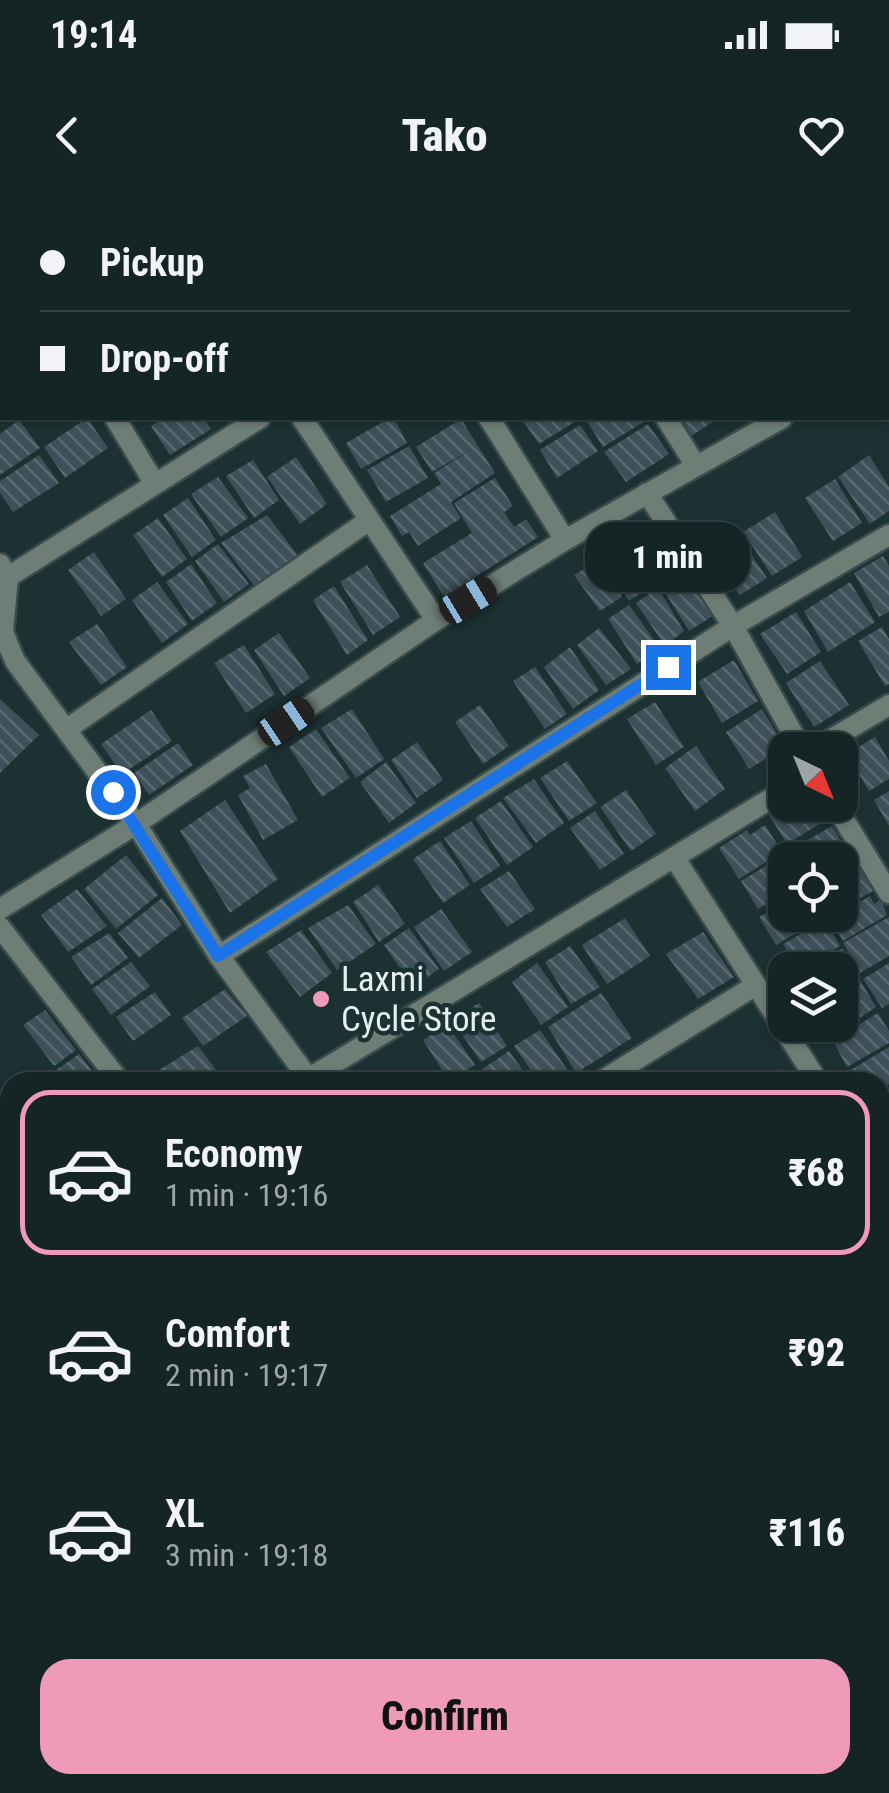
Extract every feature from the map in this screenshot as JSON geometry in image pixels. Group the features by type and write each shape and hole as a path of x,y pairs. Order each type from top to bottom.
{"street":[{"path":"116,420 155,484"},
{"path":"257,420 155,484 4,570 2,634 15,661 136,824 218,956 303,1072"},
{"path":"303,420 436,620"},
{"path":"489,420 565,540"},
{"path":"667,420 696,466"},
{"path":"0,909 136,824 436,620 565,540 778,420"},
{"path":"648,493 733,626 792,732"},
{"path":"67,729 368,521"},
{"path":"218,956 733,626 889,535"},
{"path":"843,732 889,705"},
{"path":"322,1072 768,800"},
{"path":"846,822 886,881"},
{"path":"674,857 812,1072"},
{"path":"0,927 112,1072"},
{"path":"616,1072 756,985"}],"building":[{"path":"19,420 40,448 0,475 0,434"},
{"path":"88,420 108,448 65,478 44,447"},
{"path":"161,420 204,420 211,429 170,455 151,426"},
{"path":"386,420 395,420 407,443 361,469 346,443"},
{"path":"462,420 495,473 451,502 461,518 418,546 409,532 402,536 390,516 441,484 434,473 474,448 432,472 416,447"},
{"path":"522,420 578,420 539,444"},
{"path":"586,420 647,420 603,447"},
{"path":"682,420 716,420 691,436"},
{"path":"648,424 669,454 626,482 604,452"},
{"path":"580,425 598,451 557,478 540,450"},
{"path":"409,446 428,478 386,502 367,470"},
{"path":"39,455 59,483 13,512 0,493 0,481"},
{"path":"869,455 889,487 889,511 870,524 838,477"},
{"path":"296,457 327,504 300,524 267,477"},
{"path":"253,460 279,500 254,518 226,476"},
{"path":"218,477 248,518 221,537 191,494"},
{"path":"495,478 513,506 504,512 514,527 526,519 538,537 444,597 423,563 472,533 454,503"},
{"path":"835,479 862,523 833,541 805,498"},
{"path":"188,498 216,540 192,557 163,515"},
{"path":"775,512 802,557 772,576 743,532"},
{"path":"267,515 299,557 256,588 221,543"},
{"path":"158,518 187,559 162,577 133,535"},
{"path":"737,533 767,578 740,595 711,551"},
{"path":"625,542 653,585 629,601 601,559"},
{"path":"218,544 249,584 224,602 195,561"},
{"path":"94,552 126,599 101,616 68,570"},
{"path":"883,556 889,566 889,612 879,617 854,573"},
{"path":"597,561 622,597 600,611 574,575"},
{"path":"191,564 217,603 192,621 166,582"},
{"path":"367,565 400,617 373,635 340,582"},
{"path":"683,570 713,616 689,631 661,586"},
{"path":"157,582 188,624 162,643 132,600"},
{"path":"850,582 875,622 828,652 804,611"},
{"path":"334,586 368,640 347,655 313,600"},
{"path":"658,588 684,631 665,646 636,603"},
{"path":"629,605 660,648 637,664 608,619"},
{"path":"796,612 821,652 787,674 760,634"},
{"path":"97,624 127,667 101,685 69,642"},
{"path":"882,627 889,639 889,684 885,686 858,641"},
{"path":"599,628 631,669 606,685 577,645"},
{"path":"279,633 310,678 284,696 254,650"},
{"path":"244,645 275,694 246,713 214,663"},
{"path":"570,647 599,690 573,709 544,667"},
{"path":"734,660 758,701 722,723 698,682"},
{"path":"820,661 849,705 814,727 786,683"},
{"path":"535,667 567,714 545,729 513,681"},
{"path":"0,699 39,735 0,773"},
{"path":"655,702 684,747 656,765 627,719"},
{"path":"480,705 509,746 483,764 455,722"},
{"path":"352,709 384,759 356,778 321,728"},
{"path":"762,709 776,732 768,732 768,757 749,769 726,732"},
{"path":"151,710 172,741 122,774 101,744"},
{"path":"316,729 350,778 322,797 289,747"},
{"path":"875,737 889,761 889,779 869,791 858,772 858,747"},
{"path":"417,742 443,780 417,798 391,760"},
{"path":"178,743 193,765 149,795 134,773"},
{"path":"696,746 725,789 695,811 665,768"},
{"path":"567,761 597,803 569,821 540,778"},
{"path":"386,762 416,803 389,823 360,782"},
{"path":"266,764 298,820 263,840 238,795 250,788 243,776"},
{"path":"534,779 564,823 536,843 503,798"},
{"path":"626,790 656,834 631,851 600,807"},
{"path":"889,791 889,826 874,800"},
{"path":"225,800 278,879 230,913 180,831"},
{"path":"501,801 533,847 507,865 475,818"},
{"path":"595,811 624,854 600,870 570,828"},
{"path":"471,821 500,866 474,883 444,838"},
{"path":"773,822 823,822 790,842 786,842"},
{"path":"765,825 776,842 768,842 768,861 739,879 719,848 747,830 750,835"},
{"path":"832,826 841,842 804,842"},
{"path":"440,841 470,885 443,903 413,859"},
{"path":"126,855 158,895 116,929 84,889"},
{"path":"768,864 768,903 758,909 741,881"},
{"path":"858,864 875,890 858,899"},
{"path":"509,871 535,909 507,927 480,889"},
{"path":"378,885 405,924 379,942 353,902"},
{"path":"77,889 107,926 68,952 41,915"},
{"path":"870,896 874,904 881,899 887,915 843,941 838,932 858,932 858,903"},
{"path":"162,898 182,925 139,958 118,933"},
{"path":"348,905 376,944 337,970 308,928"},
{"path":"441,909 472,952 444,971 414,927"},
{"path":"768,912 768,932 759,917"},
{"path":"889,917 889,956 860,973 858,952 848,952 843,943"},
{"path":"625,918 650,956 607,984 582,945"},
{"path":"409,928 439,969 413,987 384,945"},
{"path":"301,930 332,973 300,997 266,952"},
{"path":"703,932 734,977 698,999 666,954"},
{"path":"768,932 798,932 776,945"},
{"path":"804,932 832,932 840,946 830,952 788,952 783,944"},
{"path":"109,933 128,958 91,985 71,957"},
{"path":"570,946 600,987 571,1004 545,962"},
{"path":"131,962 150,986 111,1015 92,989"},
{"path":"537,963 568,1007 541,1025 512,982"},
{"path":"889,963 889,1004 882,1008 863,979"},
{"path":"858,981 876,1007 858,1019"},
{"path":"225,989 247,1016 203,1046 182,1018"},
{"path":"155,992 171,1015 133,1041 116,1017"},
{"path":"601,993 632,1038 575,1072 548,1027"},
{"path":"479,1003 507,1046 481,1062 452,1020"},
{"path":"45,1010 76,1050 54,1066 23,1025"},
{"path":"878,1013 889,1031 889,1043 847,1067 834,1042 858,1042 858,1025"},
{"path":"447,1024 475,1065 464,1072 443,1072 423,1040"},
{"path":"540,1030 569,1072 532,1072 514,1046"},
{"path":"198,1046 217,1071 216,1072 156,1072"},
{"path":"889,1047 889,1072 849,1071"},
{"path":"509,1051 524,1072 482,1072"},
{"path":"79,1054 93,1072 53,1072"}],"place":[{"name":"Laxmi Cycle Store","path":"321,999"}],"route":[{"path":"113,792 218,956 668,667"}]}
